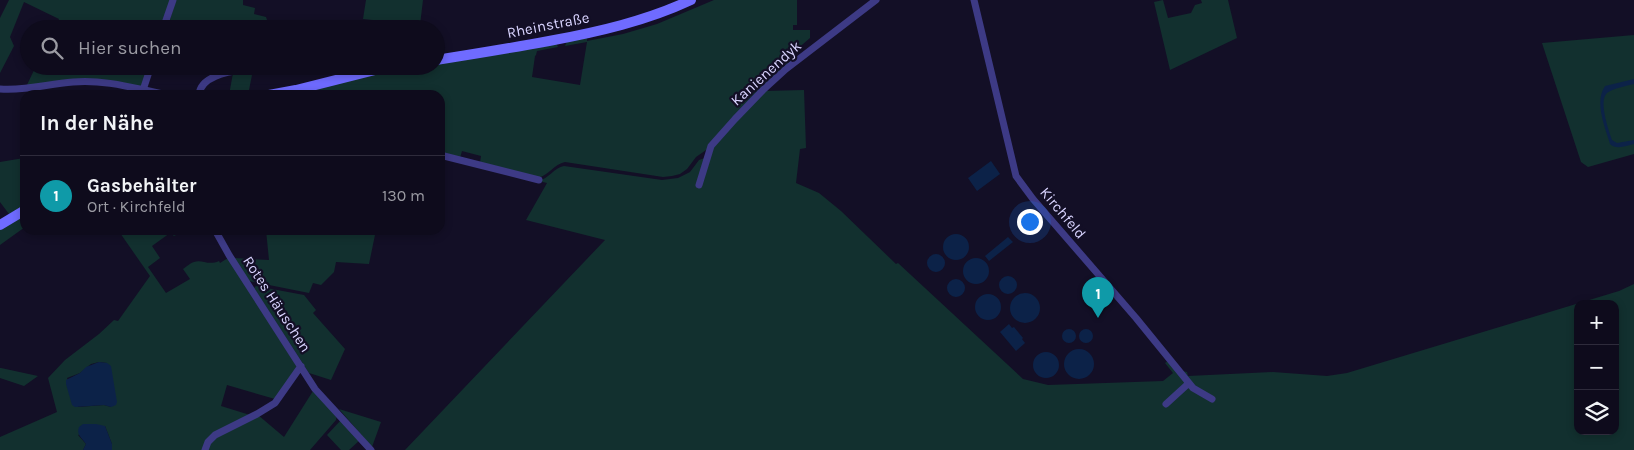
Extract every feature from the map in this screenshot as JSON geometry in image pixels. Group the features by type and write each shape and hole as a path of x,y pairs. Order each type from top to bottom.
{"main road":[{"name":"Rheinstraße","path":"445,59 592,33 644,19 691,0"},
{"path":"307,90 360,75"},
{"path":"0,225 20,213"}],"street":[{"path":"166,20 173,0"},
{"name":"Kanienendyk","path":"699,185 711,146 735,119 786,69 876,0"},
{"name":"Kirchfeld","path":"974,0 1016,176 1033,199 1136,318 1193,388 1212,399"},
{"path":"0,89 25,90 73,82 99,82 143,90 148,75"},
{"path":"199,90 203,84 219,75"},
{"path":"445,156 539,180"},
{"name":"Rotes Häuschen","path":"218,235 228,255 315,389 371,450"},
{"name":"Rotes Häuschen","path":"205,450 208,442 215,435 275,403 301,366"},
{"path":"1166,404 1189,383"}],"green space":[{"path":"9,0 171,0 165,20 59,20 24,2 10,37 14,46 0,73 0,18"},
{"path":"176,0 243,0 243,5 255,8 254,14 266,17 267,20 170,20"},
{"path":"366,0 423,0 421,20 363,19"},
{"path":"714,0 797,0 797,25 793,25 793,30 810,30 810,38 789,56 792,61 709,148 696,157 687,169 680,174 663,177 565,162 538,178 480,163 481,156 462,151 460,158 445,155 445,90 307,90 368,75 445,75 445,61 556,43 558,47 537,51 532,77 580,85 587,42 565,46 567,41 587,37 587,41 623,34 657,24"},
{"path":"1163,0 1168,18 1191,13 1195,5 1202,3 1201,0 1228,0 1237,38 1170,70 1154,2"},
{"path":"1634,35 1634,154 1588,167 1581,162 1542,43"},
{"path":"32,75 147,75 142,87 98,79 26,87"},
{"path":"233,75 252,75 249,90 230,90"},
{"path":"804,90 806,148 800,149 796,183 819,193 841,211 896,264 898,263 1023,379 1048,385 1163,381 1173,373 1165,363 1172,358 1182,371 1187,372 1188,376 1273,372 1327,376 1347,373 1574,305 1574,435 1619,435 1619,300 1589,300 1619,291 1634,284 1634,450 405,450 605,240 526,220 547,183 539,181 564,166 662,180 678,178 690,172 699,160 705,158 714,145 765,91"},
{"path":"20,159 20,209 9,214 0,202 0,162"},
{"path":"20,216 20,231 0,245 0,230"},
{"path":"121,235 167,235 152,246 160,258 148,267 166,293 190,279 183,269 191,263 197,261 212,263 219,261 220,263 228,258 297,367 275,399 227,385 221,406 250,415 213,433 203,450 112,450 112,444 105,426 78,435 86,444 83,450 0,450 0,437 57,412 48,378 65,360 114,320 118,321 150,276","holes":["107,363 111,407 104,405 78,407 67,378 80,373 91,364"]},
{"path":"266,235 375,235 369,264 336,262 334,272 321,285 313,283 309,293 249,281 234,258 269,260"},
{"path":"256,286 304,295 316,310 313,313 345,349 331,380 309,373 254,288"},
{"path":"0,368 38,376 24,386 0,378"},
{"path":"313,391 337,415 336,420 310,450 207,450 211,440 258,415 284,437"},
{"path":"339,409 381,422 372,447"},
{"path":"341,420 360,440 349,450 341,450 327,435"}],"water":[{"path":"1634,79 1634,84 1613,90 1607,93 1605,97 1605,116 1612,140 1617,143 1634,140 1634,144 1615,147 1610,144 1603,122 1600,99 1605,86"},
{"path":"991,161 1000,174 977,191 968,178"},
{"path":"956,234 965,238 969,247 965,256 956,260 947,256 943,247 947,238"},
{"path":"1008,237 1013,242 989,261 985,256"},
{"path":"936,254 942,257 945,263 942,269 936,272 930,269 927,263 930,257"},
{"path":"976,258 985,262 989,271 985,280 976,284 967,280 963,271 967,262"},
{"path":"1004,276 1012,276 1017,281 1015,292 1004,294 999,289 999,281"},
{"path":"952,279 960,279 965,284 963,295 952,297 947,292 947,284"},
{"path":"1025,293 1036,297 1040,308 1036,319 1025,323 1014,319 1010,308 1014,297"},
{"path":"988,294 997,298 1001,307 997,316 988,320 979,316 975,307 979,298"},
{"path":"1009,324 1012,328 1014,327 1025,343 1016,351 1000,332"},
{"path":"1066,329 1072,329 1076,336 1072,343 1066,343 1062,339 1062,333"},
{"path":"1083,329 1089,329 1093,336 1089,343 1083,343 1079,339 1079,333"},
{"path":"1079,349 1090,353 1094,364 1090,375 1079,379 1068,375 1064,364 1068,353"},
{"path":"1046,352 1055,356 1059,365 1055,374 1046,378 1037,374 1033,365 1037,356"},
{"path":"99,362 107,363 111,366 116,405 111,407 104,405 75,407 72,405 66,380 80,373 86,367"},
{"path":"83,424 105,426 112,444 112,450 83,450 86,444 78,432 79,427"}],"place":[{"name":"Gasbehälter","path":"1098,318"}]}
